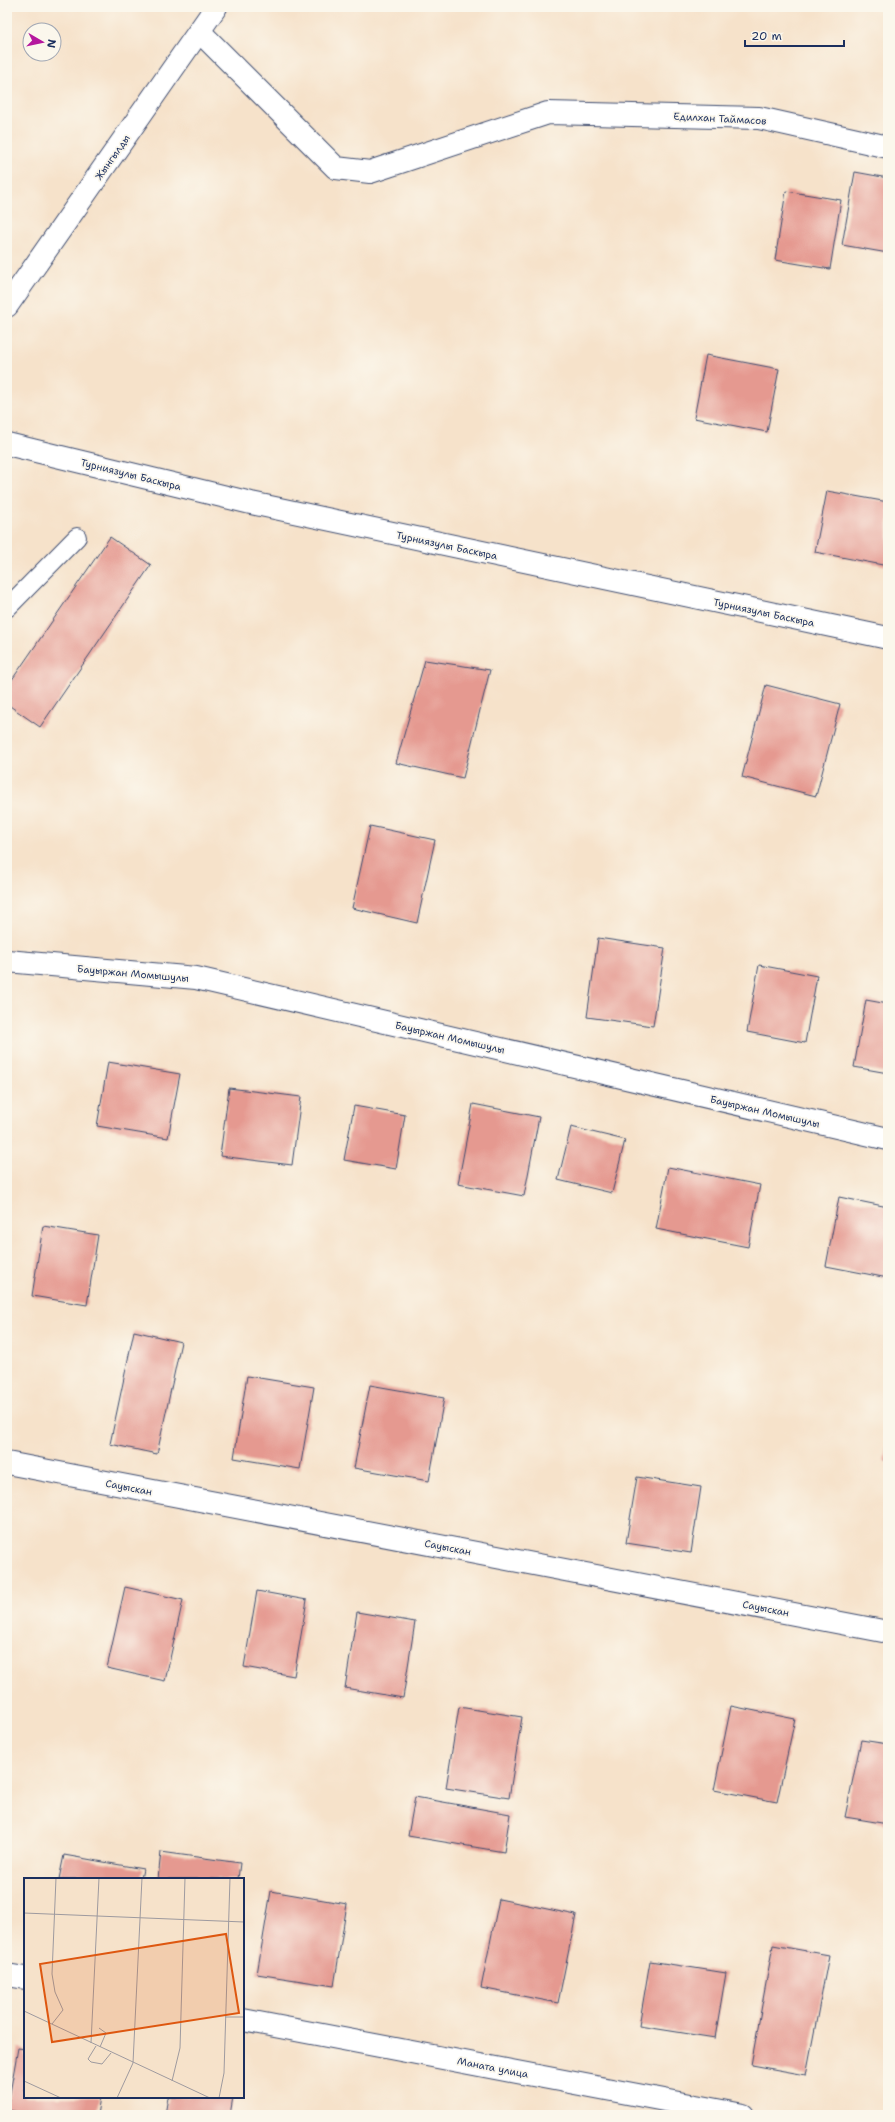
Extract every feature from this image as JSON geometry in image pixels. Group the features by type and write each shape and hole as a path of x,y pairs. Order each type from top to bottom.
{"street":[{"name":"Жынгылды","path":"7,306 200,32 216,7"},
{"name":"Едилхан Таймасов","path":"200,32 336,168 370,172 548,113 759,118 888,147"},
{"name":"Турниязулы Баскыра","path":"7,444 251,503 888,638"},
{"name":"Бауыржан Момышулы","path":"7,961 196,978 888,1139"},
{"name":"Сауыскан","path":"7,1463 888,1632"},
{"path":"7,1975 24,1978"},
{"name":"Маната улица","path":"244,2020 743,2115"}],"lane":[{"path":"7,608 77,537"}],"building":[{"path":"855,172 888,178 888,253 842,245"},
{"path":"786,191 841,200 830,269 775,260"},
{"path":"706,355 779,369 767,432 694,418"},
{"path":"827,491 888,502 888,566 815,552"},
{"path":"110,537 151,565 40,727 7,704 7,687"},
{"path":"425,660 490,670 463,778 396,763"},
{"path":"766,685 840,704 816,796 742,777"},
{"path":"370,826 435,840 417,923 352,908"},
{"path":"598,938 665,948 653,1026 587,1017"},
{"path":"759,965 817,976 805,1043 747,1032"},
{"path":"866,1000 888,1004 888,1073 854,1067"},
{"path":"108,1062 180,1074 168,1138 97,1126"},
{"path":"229,1088 301,1097 292,1165 220,1156"},
{"path":"473,1104 539,1117 524,1196 458,1184"},
{"path":"354,1106 405,1115 396,1169 344,1160"},
{"path":"571,1127 625,1140 612,1193 558,1180"},
{"path":"668,1167 760,1185 748,1247 656,1229"},
{"path":"839,1197 888,1207 888,1278 826,1266"},
{"path":"43,1226 98,1235 87,1305 32,1296"},
{"path":"134,1331 181,1342 157,1454 110,1444"},
{"path":"247,1376 314,1387 300,1469 234,1458"},
{"path":"370,1385 444,1398 429,1481 354,1468"},
{"path":"888,1443 888,1462 884,1461"},
{"path":"637,1477 701,1487 691,1553 626,1543"},
{"path":"125,1587 183,1600 165,1681 107,1668"},
{"path":"257,1591 307,1600 294,1676 244,1667"},
{"path":"357,1612 415,1622 403,1698 345,1688"},
{"path":"731,1706 795,1719 777,1802 714,1790"},
{"path":"459,1707 522,1717 509,1798 446,1788"},
{"path":"861,1740 888,1744 888,1824 845,1817"},
{"path":"415,1797 510,1814 504,1852 408,1836"},
{"path":"161,1852 240,1863 238,1878 158,1878"},
{"path":"64,1855 143,1869 141,1878 59,1878"},
{"path":"271,1891 347,1904 334,1986 257,1974"},
{"path":"499,1899 576,1915 558,2003 481,1988"},
{"path":"773,1945 829,1955 806,2075 751,2065"},
{"path":"650,1961 726,1973 715,2038 639,2026"},
{"path":"18,2048 24,2049 24,2098 100,2098 97,2115 37,2115 7,2110"},
{"path":"168,2098 233,2098 230,2115 165,2115"}]}
